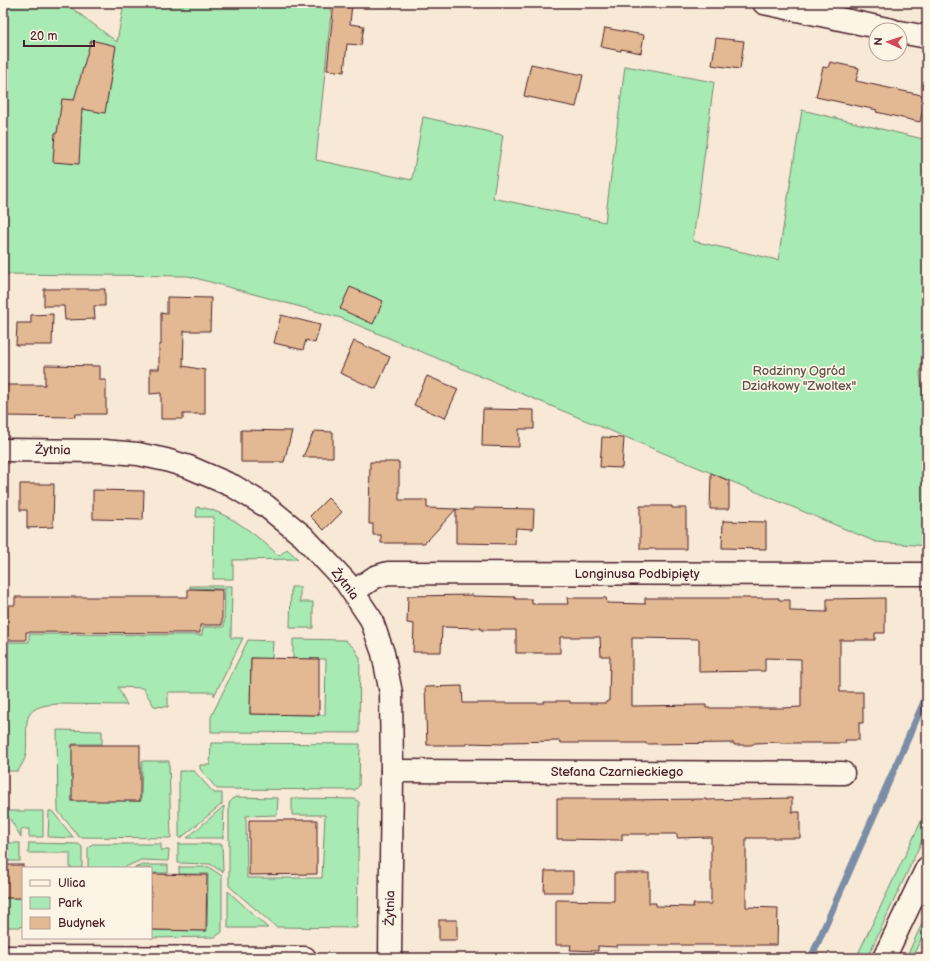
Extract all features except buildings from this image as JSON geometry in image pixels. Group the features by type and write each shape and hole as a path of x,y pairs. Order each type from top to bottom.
{"street":[{"path":"764,3 868,25"},
{"path":"908,33 927,37"},
{"name":"Żytnia","path":"3,450 102,450 138,454 189,467 233,486 266,506 303,536 346,582 371,619 383,653 391,693 392,771 390,958"},
{"name":"Longinusa Podbipięty","path":"353,592 375,577 388,573 927,574"},
{"name":"Stefana Czarnieckiego","path":"392,771 843,773"},
{"path":"884,958 927,868"},
{"path":"3,957 305,958"}],"green space":[{"name":"Rodzinny Ogród Działkowy \"Zwoltex\"","path":"3,3 65,3 117,42 124,3 332,3 316,160 412,180 423,117 503,135 493,198 605,222 625,66 714,82 693,241 778,260 802,110 927,140 927,325 920,374 927,420 927,546 876,542 341,318 188,276 3,274"},
{"path":"197,507 210,509 230,518 264,542 279,556 287,549 298,559 233,560 233,579 213,579 214,517 196,517"},
{"path":"190,586 232,586 231,638 243,638 214,696 214,692 168,692 168,707 154,706 143,688 118,687 127,705 58,704 45,705 36,708 28,718 26,754 23,763 18,771 3,771 3,642 29,642 29,634 202,635 203,627 224,627 225,589 190,588"},
{"path":"291,587 300,587 300,602 313,602 313,628 290,628"},
{"path":"293,639 345,640 354,648 360,658 359,733 211,732 211,717 248,640 273,641 272,659 251,658 250,714 325,715 326,659 293,659"},
{"path":"57,730 102,731 102,744 73,744 73,800 141,801 142,761 169,761 171,838 79,837 58,811"},
{"path":"211,743 360,744 359,786 355,790 217,789 200,769 200,765 210,765"},
{"path":"179,771 194,771 214,793 222,793 222,804 181,838 179,838"},
{"path":"235,797 278,798 277,815 246,816 247,878 322,878 325,815 292,815 292,798 355,799 359,802 357,928 276,927 229,886 229,803"},
{"path":"224,806 223,838 187,838"},
{"path":"927,809 927,830 867,958 856,958"},
{"path":"5,811 43,811 43,837 29,837 29,829 21,829 21,837"},
{"path":"49,811 52,811 74,838 48,837"},
{"path":"3,843 20,843 20,861 3,861"},
{"path":"29,843 79,844 82,847 82,867 70,867 70,853 28,853"},
{"path":"92,844 161,844 161,850 169,850 168,861 141,860 125,867 88,867 88,848"},
{"path":"178,844 222,844 223,872 210,864 178,863"},
{"path":"142,865 168,865 168,873 152,873 152,867 137,867"},
{"path":"179,867 209,867 222,876 222,932 215,937 152,938 152,930 207,931 208,874 179,874"},
{"path":"228,891 268,928 228,928"},
{"path":"3,898 22,898 22,926 3,927"},
{"path":"927,913 927,926 912,958 906,958"}],"waterway":[{"path":"811,958 927,695"}]}
